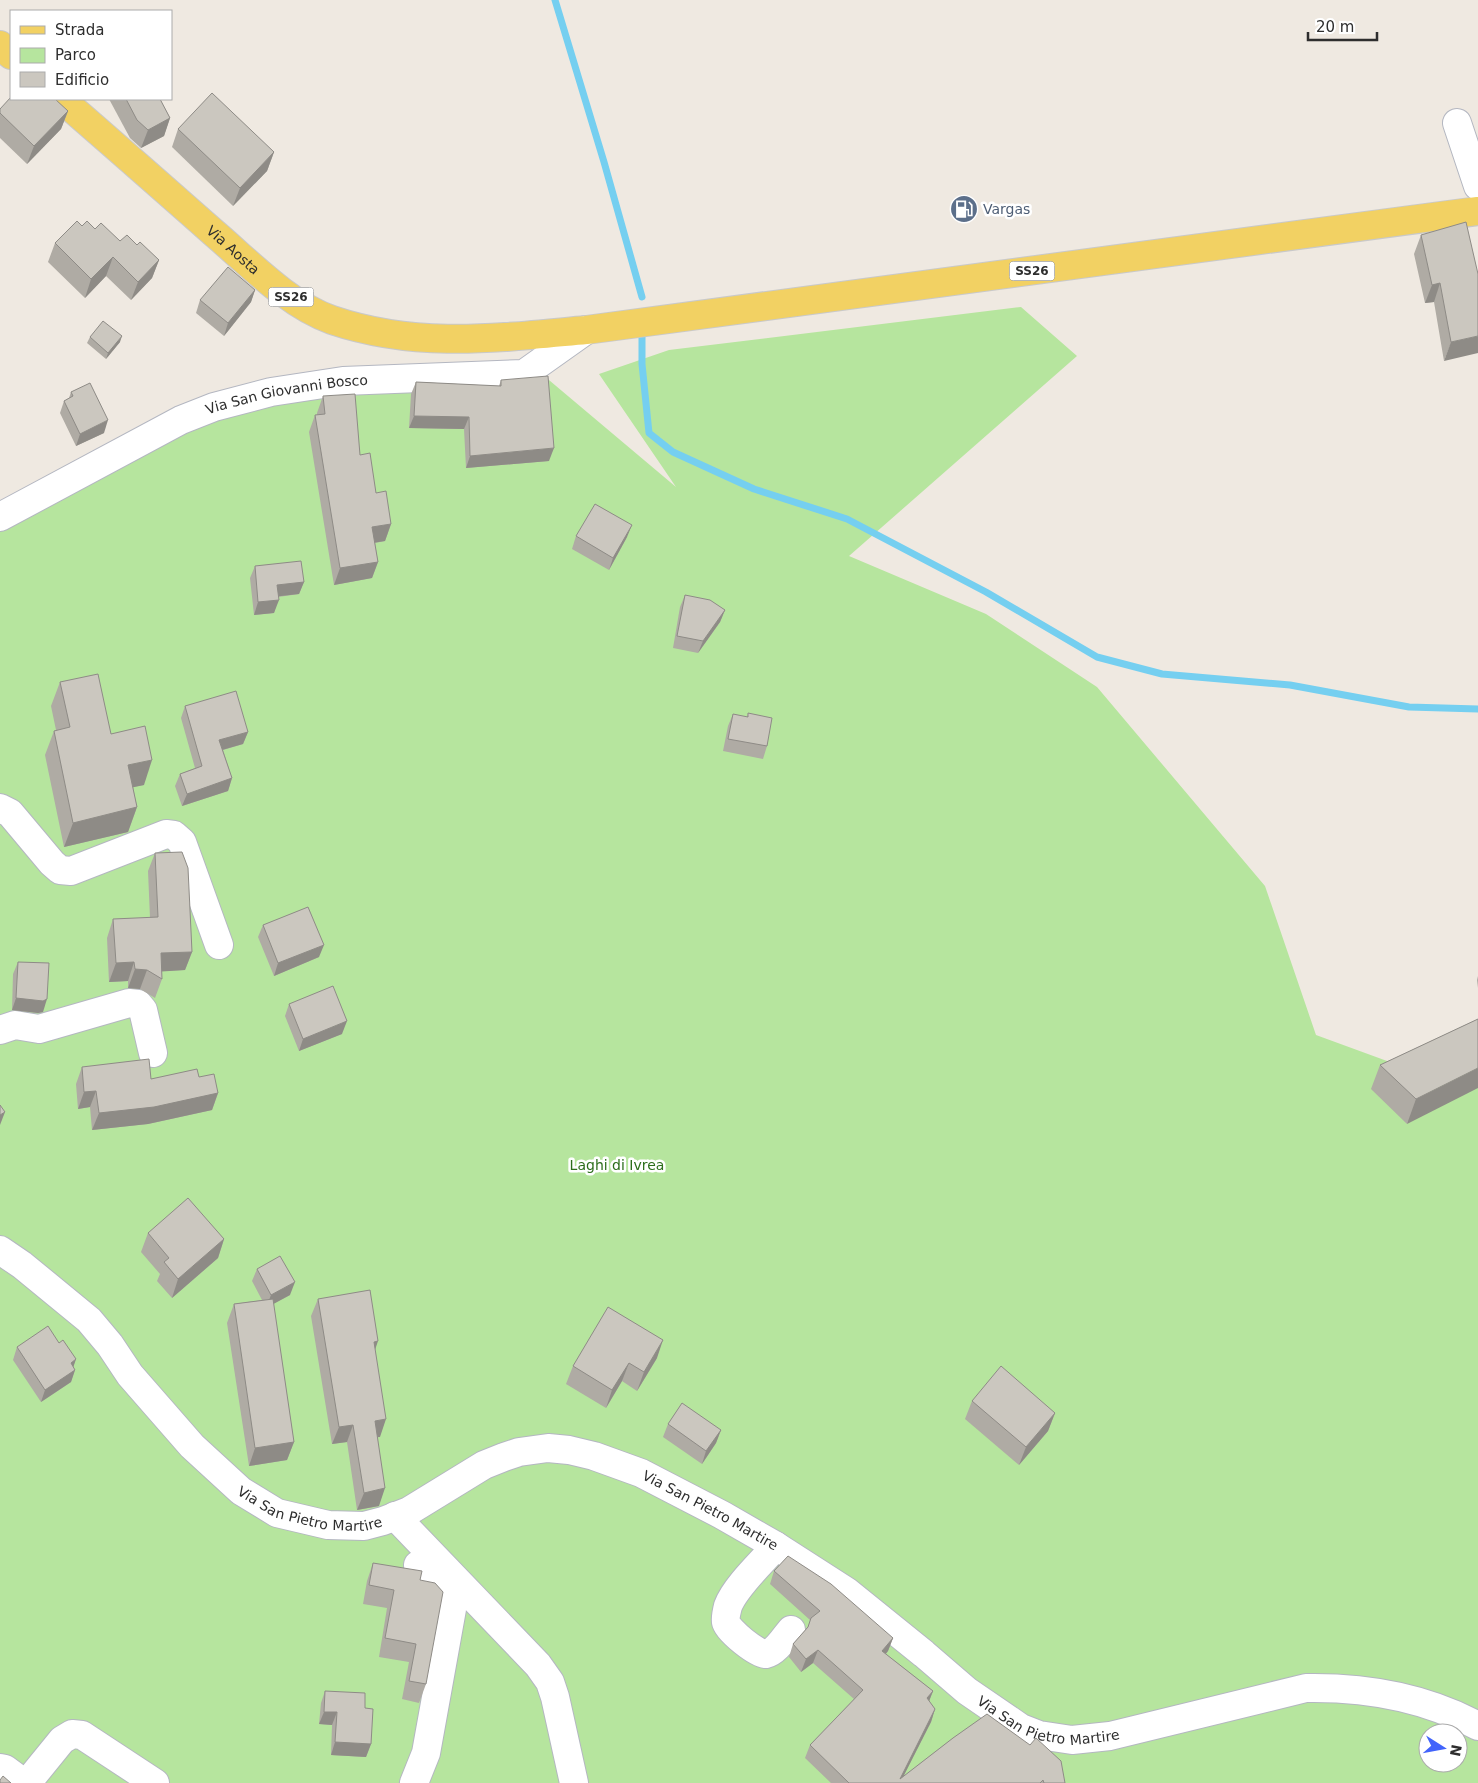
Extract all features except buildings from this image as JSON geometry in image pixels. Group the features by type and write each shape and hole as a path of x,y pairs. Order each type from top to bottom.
{"main road":[{"path":"0,46 10,54"},
{"name":"Via Aosta","path":"62,100 266,278 305,307 330,319 398,336 435,340 489,339 586,330"},
{"name":"SS26","path":"586,330 1478,211"}],"street":[{"path":"1457,124 1478,186"},
{"name":"Via San Giovanni Bosco","path":"0,517 181,420 214,407 271,392 343,381 524,374 586,330"},
{"path":"0,808 10,814 60,870 70,871 166,834 174,835 182,842 219,945"},
{"path":"0,1030 15,1025 39,1030 129,1003 138,1004 143,1010 153,1054"},
{"name":"Via San Pietro Martire","path":"0,1250 22,1265 88,1320 110,1345 130,1376 192,1446 240,1491 277,1513 311,1522 364,1526 409,1511 484,1465 504,1457 519,1452 548,1448 569,1450 594,1456 641,1473 722,1515 776,1546 846,1592 967,1691 1021,1728 1039,1735 1072,1740 1110,1736 1306,1688 1368,1690 1417,1700 1460,1716 1478,1726"},
{"path":"389,1519 450,1603 452,1610 426,1752 414,1783"},
{"path":"389,1519 542,1670 550,1682 555,1697 574,1783"},
{"path":"776,1546 735,1593 728,1607 726,1622 730,1630 764,1655 771,1652 791,1630"},
{"path":"0,1768 5,1769 26,1783 62,1740 72,1734 82,1735 155,1783"}],"green space":[{"name":"Laghi di Ivrea","path":"1021,307 1077,356 849,556 986,614 1097,687 1265,886 1316,1035 1428,1076 1478,1050 1478,1783 0,1783 0,519 193,403 543,375 676,487 599,374 669,350"}],"waterway":[{"path":"555,0 642,297"},
{"path":"642,332 642,364 649,433 673,452 754,489 847,519 986,592 1097,657 1162,674 1290,685 1409,707 1478,709"}],"place":[{"name":"Vargas","path":"964,209"}]}
